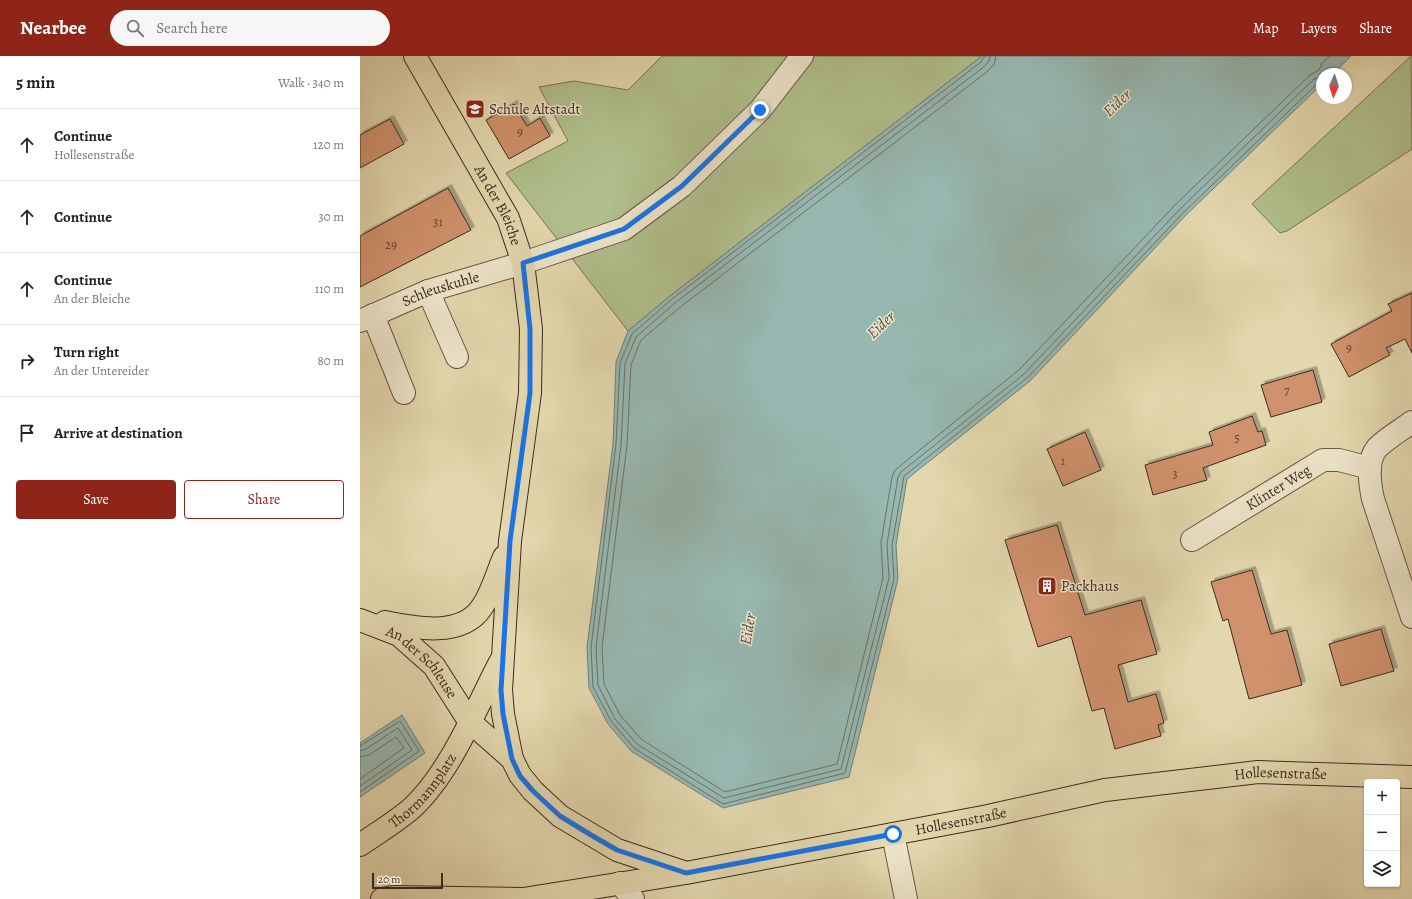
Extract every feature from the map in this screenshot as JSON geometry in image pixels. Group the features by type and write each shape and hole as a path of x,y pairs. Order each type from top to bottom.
{"main road":[{"name":"An der Bleiche","path":"415,56 508,218 523,263 530,329 530,393 510,541 502,658 469,721"},
{"path":"360,616 418,629 448,628 469,620 482,608 510,541"},
{"name":"An der Schleuse","path":"360,620 399,635 434,666 469,721"},
{"path":"502,658 501,690 503,714 512,759"},
{"name":"Hollesenstraße","path":"469,721 512,759 520,776 533,791 560,816 617,850 686,873 988,816 1105,790 1258,772 1412,777"},
{"name":"Thormannplatz","path":"360,845 412,808 431,787 455,751 469,721"},
{"path":"382,899 393,897 523,899 626,891 686,873"}],"street":[{"name":"Schleuskuhle","path":"366,318 428,291 523,263 624,229 677,190 760,110 802,56"},
{"path":"428,291 457,357"},
{"path":"366,318 404,393"},
{"path":"1412,422 1376,449 1370,468 1370,488 1373,499 1412,617"},
{"name":"Klinter Weg","path":"1192,540 1323,460 1339,460 1370,468"},
{"path":"893,834 906,899"}],"green space":[{"path":"662,56 982,56 670,296 628,331 506,173 568,141 539,87 574,81 628,90"},
{"path":"1411,56 1412,149 1287,231 1280,233 1252,204"}],"water":[{"name":"Eider","path":"982,56 1351,56 1339,68 1316,68 1316,90 1185,216 1030,381 907,479 896,545 898,579 849,777 723,808 631,751 608,724 589,688 587,647 613,444 616,362 628,331 670,296"},
{"path":"402,715 425,753 360,797 360,743"}],"building":[{"path":"514,104 527,126 540,118 550,136 509,159 486,120"},
{"path":"390,119 404,144 360,168 360,135"},
{"path":"448,188 471,230 360,287 360,236"},
{"path":"1412,293 1412,353 1405,339 1386,348 1390,355 1349,377 1331,344 1392,311 1388,304"},
{"path":"1313,370 1322,402 1271,417 1261,385"},
{"path":"1252,416 1258,432 1262,431 1266,445 1203,468 1207,480 1153,495 1145,465 1213,445 1209,432"},
{"path":"1085,432 1101,470 1063,486 1047,449"},
{"path":"1057,525 1085,615 1141,600 1157,654 1118,665 1128,702 1156,694 1164,723 1158,725 1161,736 1115,749 1104,708 1092,711 1071,636 1038,647 1005,540"},
{"path":"1252,570 1271,634 1287,630 1302,685 1249,699 1228,619 1223,621 1211,582"},
{"path":"1381,629 1394,671 1341,686 1329,644"}],"place":[{"name":"Schule Altstadt","path":"475,109"},
{"name":"Packhaus","path":"1047,586"}],"route":[{"path":"760,110 682,186 624,229 523,263 530,329 530,393 510,541 502,658 501,690 503,714 512,759 520,776 533,791 560,816 617,850 686,873 893,834"}]}
